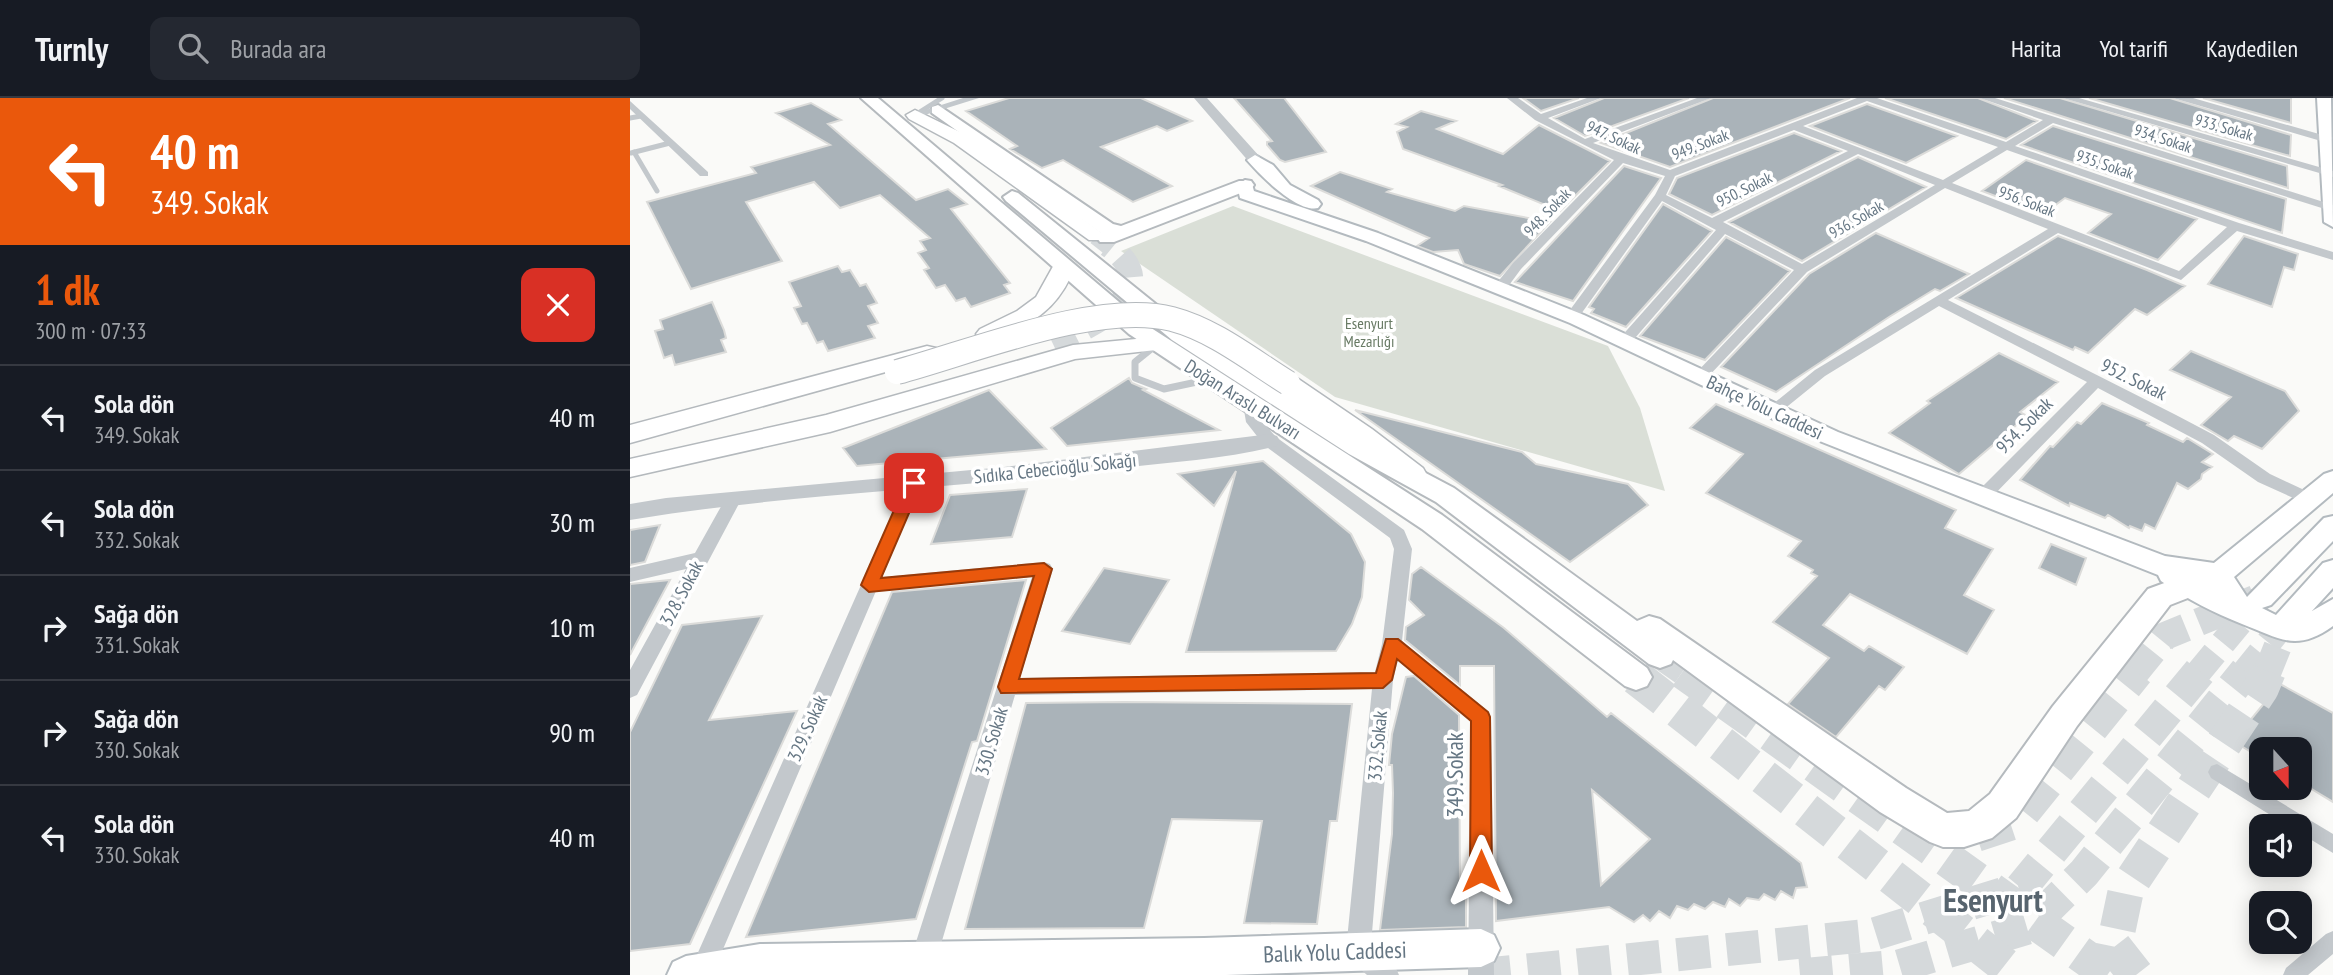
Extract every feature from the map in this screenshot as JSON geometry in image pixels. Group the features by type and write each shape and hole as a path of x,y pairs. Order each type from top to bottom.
{"highway":[{"path":"910,111 960,139 1096,236"},
{"path":"988,334 1045,303 1054,293 1072,259"},
{"path":"630,441 897,372 1083,319 1110,314 1140,314 1171,319 1203,331 1289,383 1363,435 1413,475"},
{"path":"630,434 988,334 1066,321 1078,325 1082,330 1082,337 1063,348 830,423 720,450 630,468"},
{"path":"630,458 1063,348 1157,344"}],"main road":[{"name":"Doğan Araslı Bulvarı","path":"869,98 1072,259 1101,268 1181,335 1358,448 1413,475 1548,569 1660,655"},
{"path":"2324,98 2333,222"},
{"path":"940,104 1107,229 1122,232"},
{"name":"Doğan Araslı Bulvarı","path":"910,111 1072,259 1157,344 1432,522 1636,677"},
{"path":"1249,191 1255,176 1255,160"},
{"name":"Bahçe Yolu Caddesi","path":"1255,160 1278,183 1372,237"},
{"path":"1101,268 1100,255 1116,240 1212,202 1249,191 1275,192 1278,183"},
{"path":"1072,259 1122,232 1249,191"},
{"name":"Bahçe Yolu Caddesi","path":"1249,191 1372,237 1571,318 1830,437 2162,566 2218,574"},
{"path":"1548,569 1602,596 1703,663 1893,800 1944,830 1979,826 2003,806 2065,716 2159,597 2218,574 2333,480"},
{"path":"2272,612 2333,525"},
{"name":"Bahçe Yolu Caddesi","path":"2162,566 2208,599 2272,612"},
{"path":"2272,612 2333,570"},
{"path":"2218,574 2228,595 2272,612 2291,631 2315,625 2333,610"},
{"name":"Balık Yolu Caddesi","path":"696,974 760,963 1204,957 1358,950 1481,961"}],"street":[{"path":"910,111 974,98"},
{"name":"947. Sokak","path":"1512,98 1539,118 1620,160 1671,174"},
{"path":"1539,118 1596,98"},
{"name":"949. Sokak","path":"1571,318 1660,196 1671,174 1867,98"},
{"name":"935. Sokak","path":"1867,98 2235,226 2333,256"},
{"name":"934. Sokak","path":"1985,98 2332,208"},
{"name":"933. Sokak","path":"2068,98 2331,174"},
{"path":"2179,98 2329,139"},
{"name":"Bahçe Yolu Caddesi","path":"1205,99 1255,160"},
{"path":"1586,142 1695,99"},
{"path":"630,104 635,117 670,143 704,174"},
{"name":"936. Sokak","path":"1700,377 1802,269 2052,119"},
{"name":"956. Sokak","path":"1794,126 2181,276 2235,226"},
{"name":"950. Sokak","path":"1624,342 1723,229 1715,221 1856,151"},
{"name":"948. Sokak","path":"1499,289 1517,266 1620,160"},
{"path":"1660,196 1802,269"},
{"path":"1773,411 1820,373 2056,229"},
{"name":"952. Sokak","path":"1937,300 2172,419 2208,439 2264,478 2309,499"},
{"name":"954. Sokak","path":"1982,497 2096,382"},
{"name":"332. Sokak","path":"1251,404 1254,422 1270,441 1398,535 1403,549 1392,644 1383,680 1358,950"},
{"name":"Sıdıka Cebecioğlu Sokağı","path":"630,512 734,498 1134,460 1270,441"},
{"name":"329. Sokak","path":"696,974 914,483"},
{"name":"328. Sokak","path":"630,687 734,498"},
{"path":"630,575 699,559"},
{"name":"330. Sokak","path":"869,585 1044,569 923,961"},
{"name":"349. Sokak","path":"1392,644 1481,717 1481,961"},
{"path":"1007,687 1383,680"},
{"path":"2217,772 2333,844"},
{"path":"2293,975 2333,941"},
{"path":"1358,950 1386,975"}],"lane":[{"path":"657,191 632,153 670,143"},
{"path":"1157,344 1135,362 1135,378 1153,390 1165,390 1211,379"}],"green space":[{"name":"Esenyurt Mezarlığı","path":"1233,206 1608,346 1640,408 1665,491 1335,397 1121,251"}],"building":[{"path":"1009,98 1141,98 1192,121 1167,131 1157,126 1101,147 1172,186 1133,202 1063,160 1042,168 1010,149 1017,146 966,111"},
{"path":"1234,98 1284,98 1326,152 1285,162 1280,160 1267,145 1267,142 1272,141"},
{"path":"1523,98 1579,98 1541,111"},
{"path":"1604,98 1689,98 1585,136 1554,118"},
{"path":"1713,98 1850,98 1670,167 1601,143"},
{"path":"1885,98 1978,98 2037,121 2006,139"},
{"path":"2004,98 2060,98 2287,166 2288,188"},
{"path":"2089,98 2170,98 2291,135 2290,156"},
{"path":"2203,98 2291,98 2291,123"},
{"path":"811,103 841,120 828,124 916,200 948,189 967,204 951,209 1010,283 1004,285 1010,293 971,307 965,298 956,301 945,285 936,288 924,270 929,268 918,253 926,250 920,241 930,238 880,195 840,208 814,182 746,202 782,261 691,289 647,202 756,173 751,167 830,145 776,113"},
{"path":"1867,104 1957,136 1906,163 1810,126"},
{"path":"1421,111 1456,121 1437,129 1503,154 1539,125 1610,161 1560,211 1499,186 1502,185 1403,149 1397,132 1407,127 1396,124"},
{"path":"2053,126 2286,199 2282,233 2021,145"},
{"path":"1794,133 1841,151 1712,215 1669,194 1677,178"},
{"path":"1858,157 1926,187 1802,261 1729,222"},
{"path":"2026,160 2197,219 2158,260 2088,233 2111,214 2065,198 2043,214 1982,191"},
{"path":"1624,166 1661,178 1573,301 1515,282"},
{"path":"1340,172 1392,189 1387,192 1455,211 1464,206 1550,222 1500,276 1464,264 1458,250 1433,252 1417,246 1429,238 1311,186"},
{"path":"1663,204 1712,231 1626,327 1591,313 1594,309 1589,307"},
{"path":"1876,233 1969,274 1940,291 1935,289 1889,317 1776,392 1721,367 1809,274"},
{"path":"2058,236 2185,286 2147,315 2135,309 2088,353 2075,347 2073,350 1956,298"},
{"path":"2244,236 2298,254 2294,270 2284,267 2272,307 2208,284"},
{"path":"1726,237 1790,271 1705,360 1640,336"},
{"path":"838,266 842,272 850,270 860,286 866,284 877,303 868,306 878,323 868,326 875,338 828,351 823,341 817,343 807,323 802,324 794,308 801,306 789,282"},
{"path":"712,302 724,330 726,338 721,340 726,352 675,365 672,355 664,358 655,331 663,329 660,320"},
{"path":"2191,351 2285,391 2299,411 2262,449 2234,436 2228,441 2201,425 2231,397 2170,370"},
{"path":"1999,353 2058,382 2020,412 2027,416 1959,474 1889,433 1930,403 1927,401"},
{"path":"1129,378 1132,383 1146,389 1143,390 1219,430 1067,446 1051,428"},
{"path":"989,390 1046,449 857,466 843,448"},
{"path":"2102,403 2149,423 2147,425 2183,442 2187,438 2213,454 2202,462 2212,467 2202,474 2201,479 2188,489 2177,483 2155,529 2145,524 2142,531 2130,526 2129,528 2108,515 2105,518 2070,503 2069,506 2020,480 2050,446 2053,447 2077,422 2081,424"},
{"path":"1716,404 1956,510 1945,528 1993,549 1964,595 1994,610 1967,654 1850,594 1823,625 1864,651 1869,646 1904,667 1885,690 1879,686 1836,737 1788,704 1829,658 1773,622 1817,576 1811,573 1813,570 1788,556 1801,541 1706,493 1743,454 1690,428"},
{"path":"1355,410 1522,452 1536,464 1628,484 1648,505 1570,562"},
{"path":"1263,461 1351,534 1365,562 1362,597 1352,624 1336,651 1186,652 1236,471 1214,506 1178,474"},
{"path":"1027,489 1012,537 931,544 950,495"},
{"path":"660,525 645,562 630,565 630,530"},
{"path":"2051,544 2086,558 2076,585 2039,568"},
{"path":"1421,567 1504,628 1607,717 1611,713 1801,863 1807,887 1796,888 1793,898 1781,891 1775,900 1764,894 1759,900 1747,898 1740,906 1729,899 1725,907 1713,902 1705,909 1694,904 1688,910 1677,906 1670,918 1659,911 1650,921 1643,915 1634,922 1609,907 1496,921 1494,666 1460,666 1460,685 1405,640 1406,627 1424,615 1409,600 1412,574","holes":["1592,790 1650,839 1601,885"]},
{"path":"1104,568 1169,580 1130,644 1062,631"},
{"path":"670,580 648,621 630,655 630,584"},
{"path":"1026,580 977,741 972,742 916,919 746,937 892,592"},
{"path":"762,616 709,720 797,711 690,944 630,951 630,732 682,625"},
{"path":"1414,676 1459,715 1460,887 1466,887 1466,927 1380,930 1392,834 1392,765 1389,765 1392,734 1406,677"},
{"path":"2280,684 2333,713 2333,802 2312,789 2312,737 2249,737 2249,751 2233,741"},
{"path":"1026,703 1352,704 1337,821 1330,821 1317,924 1244,923 1262,821 1172,819 1144,928 965,929"}],"tunnel":[{"path":"1096,236 1110,247"},
{"path":"1053,344 1104,316 1119,305 1128,292 1131,277 1125,262 1110,247"},
{"path":"2198,673 2261,597"},
{"path":"2135,673 2165,636 2255,599"},
{"path":"2244,673 2290,616"},
{"path":"2267,673 2290,616"},
{"path":"1660,655 1686,673"},
{"path":"1683,671 2110,975"},
{"path":"1976,834 2015,821 2136,671"},
{"path":"1478,975 1871,935 2021,888 2200,671"},
{"path":"1800,975 1899,966 2028,928 2084,873 2246,671"},
{"path":"2136,975 2114,947 2126,890 2261,688 2268,671"},
{"path":"1636,677 2017,975"}],"district":[{"name":"Esenyurt","path":"1993,901"}],"route":[{"path":"914,483 869,585 1044,569 1007,687 1383,680 1392,644 1481,717 1481,871"}]}
